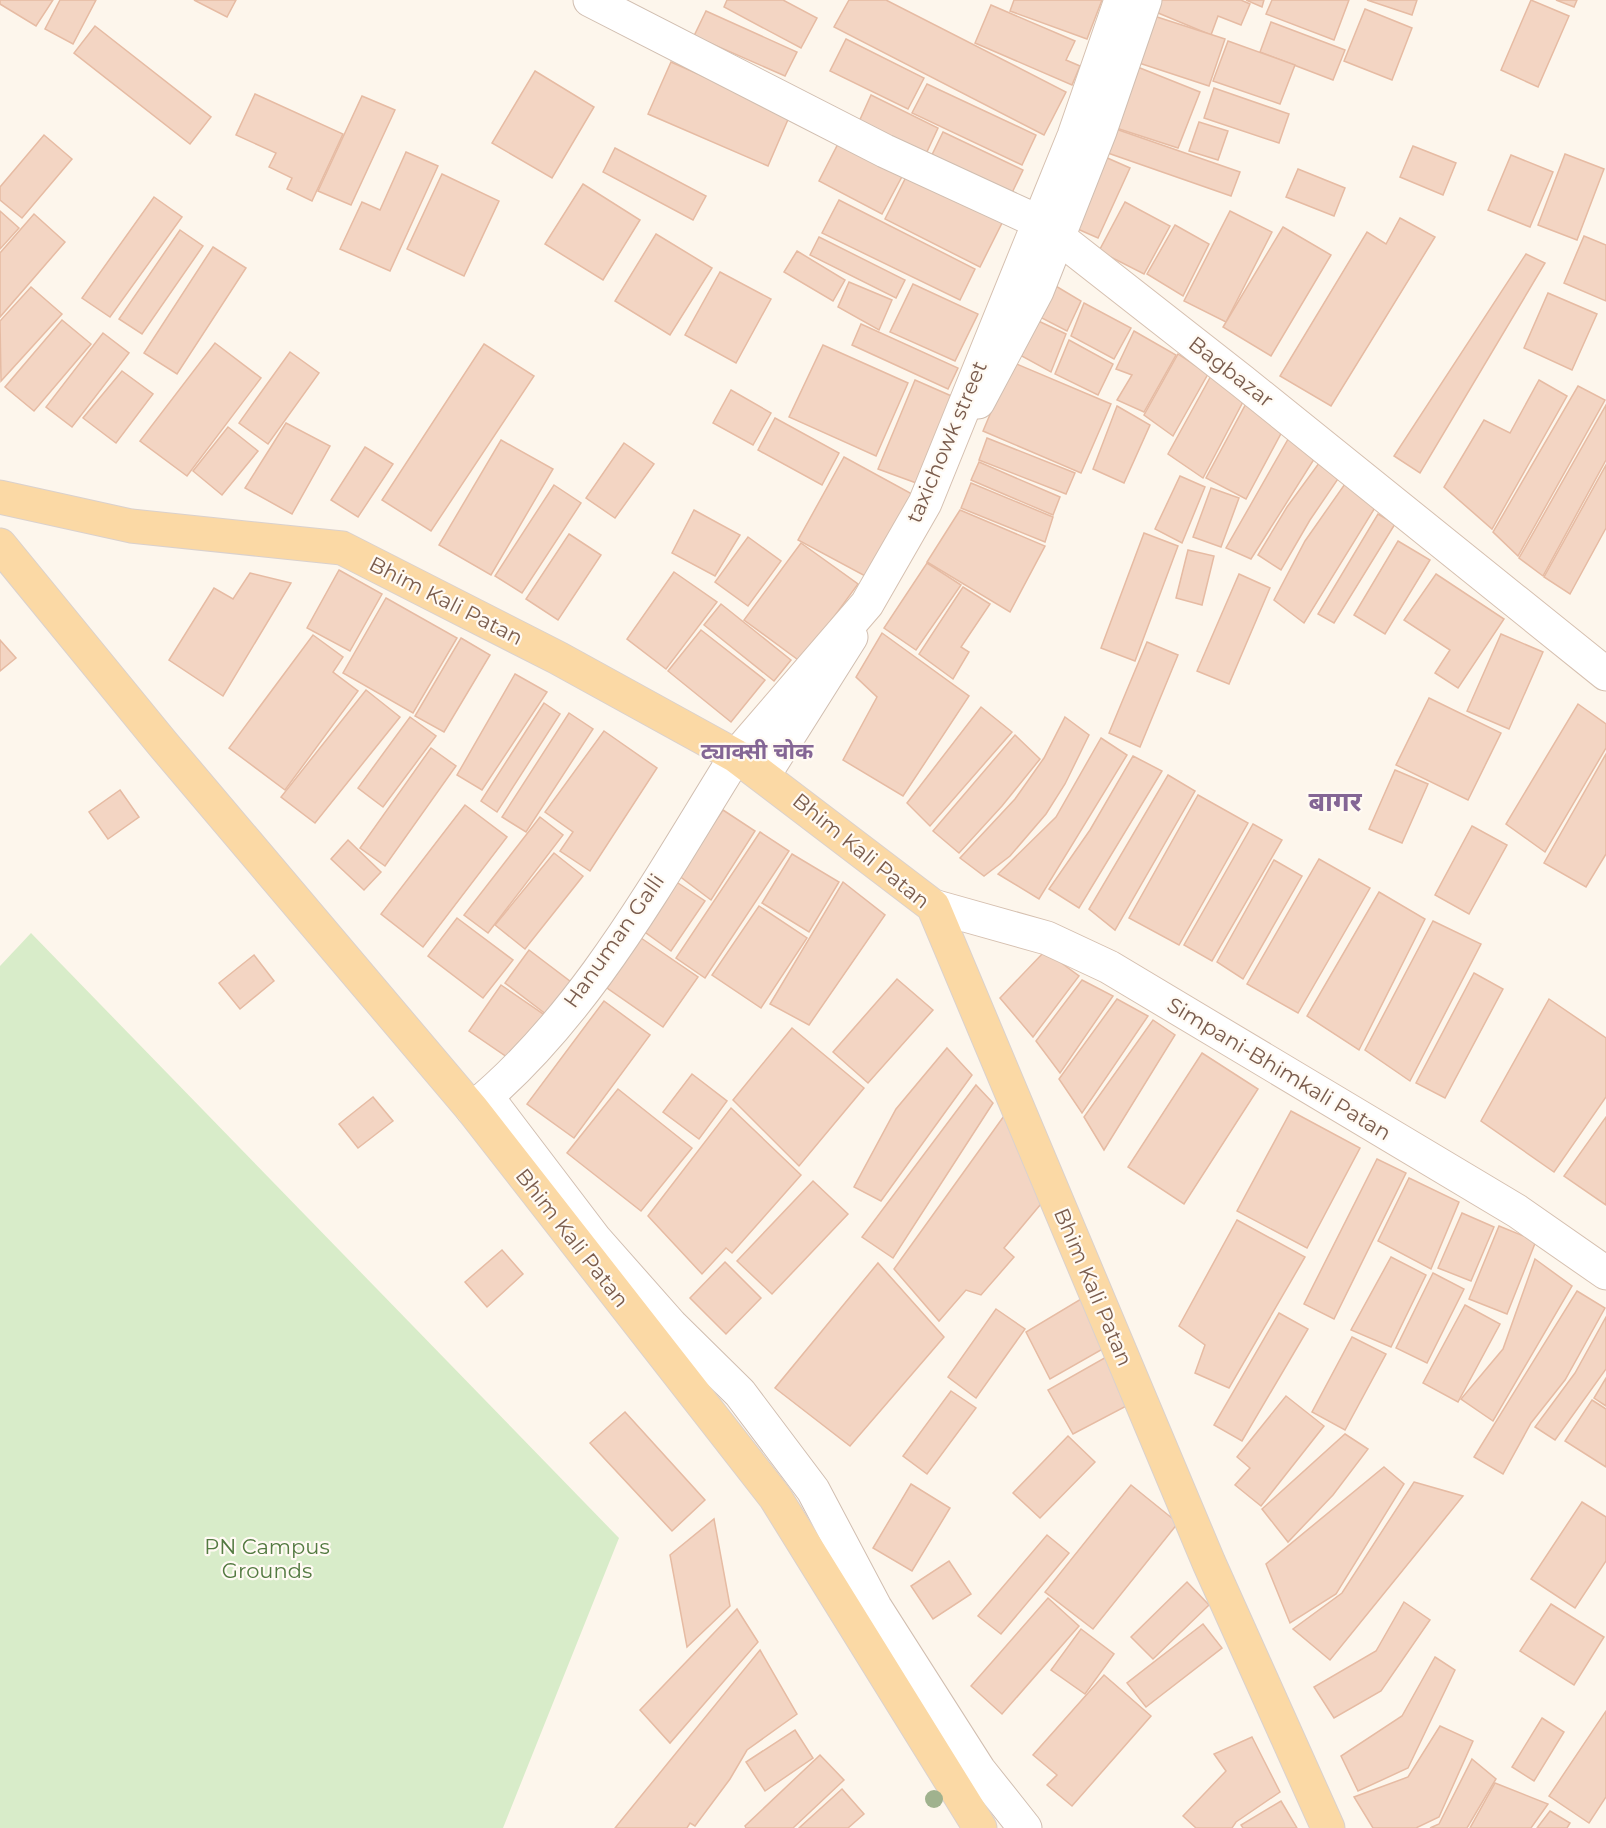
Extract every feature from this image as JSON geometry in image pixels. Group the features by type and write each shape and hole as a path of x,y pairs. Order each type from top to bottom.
{"main road":[{"name":"Bhim Kali Patan","path":"0,496 131,526 342,548 548,653 736,756 764,775 933,906 1209,1563 1328,1828"},
{"name":"Bhim Kali Patan","path":"0,545 162,743 479,1103 775,1497 980,1828"}],"street":[{"name":"Bagbazar","path":"590,0 885,151 1048,230 1242,381 1606,674"},
{"path":"764,775 866,613 927,505 958,439 1037,291 1048,230 1074,136 1121,0"},
{"path":"1048,230 1100,131 1145,0"},
{"name":"taxichowk street","path":"736,756 867,604 925,503 1048,230"},
{"name":"Hanuman Galli","path":"479,1103 502,1085 542,1042 621,939 736,756"},
{"name":"Simpani-Bhimkali Patan","path":"933,906 1047,938 1109,967 1517,1211 1606,1273"},
{"path":"479,1103 671,1325 740,1393 813,1490 875,1607 979,1770 1025,1828"}],"green space":[{"name":"PN Campus Grounds","path":"31,933 619,1538 503,1828 0,1828 0,966"}],"building":[{"path":"0,0 53,0 36,26 0,4"},
{"path":"60,0 96,0 73,44 45,29"},
{"path":"194,0 236,0 227,17"},
{"path":"727,0 783,0 817,18 801,48 724,7"},
{"path":"849,0 886,0 1066,92 1044,135 834,27"},
{"path":"1014,0 1102,0 1087,39 1010,11"},
{"path":"1155,0 1241,0 1250,4 1241,25 1218,16 1211,35 1151,10"},
{"path":"1246,0 1264,0 1262,7"},
{"path":"1272,0 1349,0 1334,40 1266,14"},
{"path":"1367,0 1417,0 1412,15"},
{"path":"1531,0 1569,16 1538,87 1501,70"},
{"path":"1556,0 1577,0 1574,7"},
{"path":"991,5 1075,41 1066,60 1080,66 1072,85 975,43"},
{"path":"1365,9 1412,28 1392,80 1344,61"},
{"path":"706,11 797,52 785,76 694,36"},
{"path":"1151,15 1225,39 1209,86 1136,62"},
{"path":"1271,22 1345,50 1333,80 1260,52"},
{"path":"95,26 211,117 190,144 74,53"},
{"path":"846,39 924,78 908,109 830,71"},
{"path":"1228,41 1295,65 1280,104 1213,81"},
{"path":"671,62 790,115 768,166 648,114"},
{"path":"1135,66 1200,92 1178,148 1110,126"},
{"path":"535,71 594,107 552,178 492,143"},
{"path":"927,84 1036,135 1022,165 912,113"},
{"path":"1214,88 1289,114 1279,143 1204,118"},
{"path":"255,94 343,134 312,201 287,189 292,178 269,167 276,153 236,135"},
{"path":"871,95 938,128 925,156 858,124"},
{"path":"362,96 395,110 351,205 318,191"},
{"path":"1199,122 1228,131 1218,160 1189,151"},
{"path":"1110,127 1240,172 1231,196 1102,151"},
{"path":"943,132 1023,170 1009,199 929,161"},
{"path":"44,135 72,159 22,218 0,200 0,187"},
{"path":"842,136 906,169 882,214 819,181"},
{"path":"1413,146 1456,163 1443,195 1400,177"},
{"path":"615,148 706,196 693,220 603,172"},
{"path":"406,152 438,166 390,271 340,249 362,202 380,210"},
{"path":"1096,153 1130,168 1098,238 1064,223"},
{"path":"1565,154 1604,169 1577,240 1538,225"},
{"path":"1511,155 1553,172 1530,227 1488,210"},
{"path":"1298,169 1345,188 1334,216 1286,197"},
{"path":"908,173 1003,221 980,267 885,219"},
{"path":"442,174 499,201 464,276 407,249"},
{"path":"583,184 640,220 603,280 545,244"},
{"path":"154,197 182,217 110,317 82,298"},
{"path":"839,200 975,269 960,300 822,233"},
{"path":"1125,202 1170,226 1144,274 1099,251"},
{"path":"0,211 19,228 0,249"},
{"path":"1230,211 1272,232 1226,322 1184,301"},
{"path":"34,214 65,242 0,317 0,253"},
{"path":"1400,218 1435,237 1331,406 1280,376 1367,232 1386,244"},
{"path":"1175,225 1209,244 1183,296 1147,274"},
{"path":"1283,227 1331,255 1271,356 1223,327"},
{"path":"180,230 203,246 142,334 119,319"},
{"path":"656,234 712,268 670,335 615,301"},
{"path":"1584,236 1606,245 1606,301 1564,283"},
{"path":"819,237 905,280 896,298 810,255"},
{"path":"213,247 246,268 177,374 144,353"},
{"path":"797,251 845,280 833,301 784,272"},
{"path":"1526,254 1545,263 1420,473 1394,456"},
{"path":"720,272 771,299 736,363 685,335"},
{"path":"849,282 892,300 879,330 838,307"},
{"path":"1049,282 1081,301 1067,331 1034,314"},
{"path":"913,284 978,314 955,361 890,332"},
{"path":"31,287 62,314 1,381 0,321"},
{"path":"1548,293 1597,314 1572,370 1524,348"},
{"path":"1084,303 1131,328 1114,359 1071,336"},
{"path":"1032,318 1066,334 1051,372 1018,354"},
{"path":"62,320 91,344 34,411 5,387"},
{"path":"861,324 958,368 948,389 852,345"},
{"path":"1134,331 1176,355 1144,412 1117,400 1132,375 1116,369"},
{"path":"103,333 129,353 72,427 46,407"},
{"path":"1069,340 1113,364 1098,395 1055,374"},
{"path":"215,343 261,378 187,476 140,441"},
{"path":"484,344 534,376 431,531 382,500"},
{"path":"823,345 908,383 876,456 789,417"},
{"path":"290,352 319,373 268,444 239,423"},
{"path":"1178,354 1208,374 1173,436 1144,415"},
{"path":"1012,362 1111,404 1081,473 983,431"},
{"path":"122,371 153,394 116,443 83,418"},
{"path":"1212,374 1245,398 1203,478 1168,454"},
{"path":"915,380 956,398 919,484 878,469"},
{"path":"1539,380 1567,396 1492,529 1444,487 1484,420 1510,433"},
{"path":"1578,386 1605,400 1518,556 1493,532"},
{"path":"731,390 771,413 753,445 713,423"},
{"path":"1248,400 1284,428 1246,499 1206,478"},
{"path":"1606,405 1606,460 1543,576 1519,558"},
{"path":"1117,406 1150,425 1124,483 1093,469"},
{"path":"775,418 839,453 822,485 758,450"},
{"path":"286,423 330,446 292,514 245,488"},
{"path":"228,427 258,451 222,495 193,471"},
{"path":"1291,434 1318,453 1251,559 1226,548"},
{"path":"987,438 1075,473 1066,494 979,460"},
{"path":"501,440 553,469 491,575 439,545"},
{"path":"624,443 654,464 615,518 586,498"},
{"path":"365,447 393,464 358,517 331,500"},
{"path":"844,457 912,494 867,577 798,540"},
{"path":"1322,459 1342,473 1310,520 1281,570 1258,555 1287,507"},
{"path":"979,462 1060,497 1053,515 971,480"},
{"path":"1606,465 1606,528 1570,594 1544,577"},
{"path":"1180,476 1205,487 1182,543 1155,529"},
{"path":"1347,481 1376,506 1304,623 1274,600 1305,541"},
{"path":"971,483 1053,517 1045,542 961,508"},
{"path":"554,485 581,503 522,593 495,576"},
{"path":"1211,488 1239,498 1221,547 1193,537"},
{"path":"694,510 740,535 715,576 672,553"},
{"path":"960,510 1045,546 1010,612 927,562"},
{"path":"1378,514 1395,524 1334,623 1318,614"},
{"path":"1144,533 1178,546 1135,661 1101,648"},
{"path":"569,534 601,555 558,620 526,599"},
{"path":"748,537 781,561 748,606 715,582"},
{"path":"1398,541 1430,560 1385,634 1354,615"},
{"path":"801,543 858,584 801,662 744,620"},
{"path":"1188,550 1214,556 1202,605 1176,598"},
{"path":"927,563 961,585 916,650 884,628"},
{"path":"339,570 382,594 350,651 307,628"},
{"path":"674,572 717,602 666,669 627,639"},
{"path":"250,573 291,583 223,696 169,660 214,588 233,599"},
{"path":"1239,574 1270,588 1229,684 1197,671"},
{"path":"1436,574 1504,619 1458,688 1435,673 1450,650 1404,620"},
{"path":"963,587 990,604 961,647 969,652 953,679 919,654"},
{"path":"386,598 457,638 413,713 343,673"},
{"path":"721,604 791,660 774,681 704,625"},
{"path":"701,630 765,680 731,722 668,671"},
{"path":"882,633 969,696 903,796 843,760 877,697 856,677"},
{"path":"1501,634 1543,652 1509,729 1467,711"},
{"path":"313,635 343,657 333,672 358,691 285,790 229,748"},
{"path":"461,638 490,655 444,732 415,716"},
{"path":"0,640 16,658 0,671"},
{"path":"1147,642 1178,655 1140,747 1109,733"},
{"path":"515,674 547,692 482,790 457,775"},
{"path":"366,690 400,717 315,823 281,797"},
{"path":"1429,698 1501,733 1468,800 1396,765"},
{"path":"544,703 560,714 497,812 481,801"},
{"path":"1578,704 1606,724 1606,748 1545,852 1506,824"},
{"path":"981,707 1012,732 930,826 907,803"},
{"path":"569,713 593,729 526,832 502,817"},
{"path":"410,717 436,736 383,807 358,788"},
{"path":"1065,717 1089,735 1065,784 1046,814 1010,856 984,876 960,858 1015,799 1044,758"},
{"path":"604,731 657,768 590,871 560,851 573,832 545,812"},
{"path":"1015,735 1040,759 1002,806 959,853 933,831"},
{"path":"1101,738 1127,755 1039,899 998,874 1056,817"},
{"path":"431,748 456,766 385,866 360,848"},
{"path":"1606,754 1606,854 1586,887 1544,863"},
{"path":"1133,756 1162,771 1079,908 1049,889 1090,830"},
{"path":"1395,770 1428,784 1402,843 1369,829"},
{"path":"1168,775 1195,791 1115,930 1089,909"},
{"path":"120,790 139,817 108,839 89,812"},
{"path":"1198,795 1248,823 1179,945 1129,918"},
{"path":"465,805 507,837 423,947 381,914"},
{"path":"723,810 755,831 711,900 678,875"},
{"path":"540,817 563,835 488,933 464,915"},
{"path":"1253,824 1282,840 1212,961 1184,945"},
{"path":"1472,826 1507,845 1469,914 1435,895"},
{"path":"760,832 789,851 705,978 676,958"},
{"path":"348,840 381,872 364,890 331,859"},
{"path":"554,853 583,876 525,949 495,925"},
{"path":"792,854 839,882 809,932 762,903"},
{"path":"1319,859 1370,888 1298,1013 1247,984"},
{"path":"1274,860 1302,876 1243,979 1217,962"},
{"path":"675,881 705,901 671,951 642,930"},
{"path":"843,882 885,915 809,1025 770,1004"},
{"path":"1379,892 1425,919 1359,1050 1307,1016"},
{"path":"759,906 807,938 761,1008 712,975"},
{"path":"457,918 513,960 483,998 428,956"},
{"path":"1433,921 1481,944 1410,1081 1365,1050"},
{"path":"641,938 698,977 663,1027 607,988"},
{"path":"529,950 575,985 551,1018 505,983"},
{"path":"1045,951 1079,976 1033,1037 1000,998"},
{"path":"254,955 274,981 240,1009 219,983"},
{"path":"1474,973 1503,989 1445,1098 1416,1083"},
{"path":"897,979 933,1010 868,1083 833,1052"},
{"path":"1082,980 1113,996 1060,1073 1036,1041"},
{"path":"501,985 549,1018 517,1064 469,1031"},
{"path":"1117,999 1148,1016 1082,1113 1059,1079"},
{"path":"1549,999 1606,1038 1606,1097 1554,1172 1481,1121"},
{"path":"604,1001 650,1035 574,1138 527,1104"},
{"path":"1153,1020 1175,1035 1104,1150 1084,1117"},
{"path":"792,1028 864,1088 799,1166 733,1100"},
{"path":"947,1048 972,1075 881,1201 854,1187 896,1109"},
{"path":"1202,1053 1258,1089 1184,1204 1128,1167"},
{"path":"692,1074 727,1101 699,1139 663,1112"},
{"path":"976,1085 993,1103 893,1258 862,1237"},
{"path":"618,1089 692,1148 641,1211 567,1153"},
{"path":"373,1097 393,1121 358,1148 339,1124"},
{"path":"731,1108 801,1175 732,1253 726,1248 702,1274 648,1216"},
{"path":"1291,1111 1360,1148 1307,1248 1237,1211"},
{"path":"1004,1116 1046,1198 1004,1248 1014,1257 981,1295 966,1290 939,1321 894,1269"},
{"path":"1606,1117 1606,1205 1564,1176"},
{"path":"1377,1159 1406,1173 1334,1319 1304,1304"},
{"path":"1409,1178 1459,1202 1431,1269 1378,1241"},
{"path":"813,1181 848,1214 772,1294 737,1261"},
{"path":"1462,1213 1494,1227 1471,1281 1438,1268"},
{"path":"1237,1220 1305,1257 1229,1388 1195,1373 1205,1345 1179,1326"},
{"path":"1499,1226 1536,1241 1507,1314 1469,1299"},
{"path":"502,1250 523,1274 487,1307 465,1282"},
{"path":"1391,1257 1426,1275 1391,1347 1351,1330"},
{"path":"1535,1259 1572,1286 1493,1421 1461,1399 1503,1349"},
{"path":"725,1262 761,1298 726,1334 690,1298"},
{"path":"878,1263 944,1337 850,1446 775,1388"},
{"path":"1433,1273 1464,1289 1427,1363 1396,1348"},
{"path":"1577,1291 1605,1308 1565,1380 1531,1423 1503,1474 1474,1457"},
{"path":"1081,1299 1108,1346 1050,1379 1026,1332"},
{"path":"1465,1305 1500,1324 1458,1402 1423,1383"},
{"path":"996,1309 1025,1329 976,1398 948,1377"},
{"path":"1279,1313 1308,1329 1242,1441 1214,1425"},
{"path":"1606,1317 1606,1369 1555,1440 1535,1427 1575,1373"},
{"path":"1352,1337 1386,1354 1345,1430 1312,1412"},
{"path":"1108,1356 1134,1402 1073,1434 1048,1390"},
{"path":"1606,1378 1606,1406 1594,1398"},
{"path":"951,1391 976,1408 927,1474 903,1456"},
{"path":"1286,1396 1324,1426 1261,1506 1235,1485 1250,1468 1237,1457"},
{"path":"1592,1400 1606,1409 1606,1467 1565,1441"},
{"path":"625,1412 705,1500 672,1531 590,1443"},
{"path":"1345,1434 1368,1449 1333,1495 1288,1542 1262,1509"},
{"path":"1068,1436 1095,1462 1040,1518 1013,1493"},
{"path":"1384,1467 1404,1484 1336,1594 1290,1623 1266,1564"},
{"path":"1414,1482 1463,1496 1330,1660 1293,1629 1342,1593"},
{"path":"911,1484 950,1508 912,1571 873,1548"},
{"path":"1131,1485 1178,1523 1093,1629 1045,1592"},
{"path":"1582,1502 1606,1517 1606,1561 1575,1608 1531,1579"},
{"path":"714,1519 730,1606 687,1647 670,1555"},
{"path":"1047,1535 1069,1553 1001,1634 978,1616"},
{"path":"949,1561 971,1594 933,1619 911,1586"},
{"path":"1187,1582 1209,1605 1153,1659 1131,1637"},
{"path":"1048,1598 1079,1626 1002,1714 971,1686"},
{"path":"1404,1602 1430,1620 1381,1691 1334,1718 1314,1687 1376,1651"},
{"path":"1551,1604 1604,1637 1574,1685 1520,1651"},
{"path":"737,1609 758,1642 670,1743 640,1710"},
{"path":"1203,1624 1222,1648 1146,1707 1127,1683"},
{"path":"1081,1629 1114,1654 1085,1694 1051,1670"},
{"path":"760,1650 797,1714 747,1750 730,1779 695,1826 690,1823 687,1828 615,1828"},
{"path":"1435,1657 1455,1670 1408,1768 1358,1791 1341,1756 1402,1716"},
{"path":"1104,1675 1151,1716 1072,1806 1047,1785 1057,1775 1033,1755"},
{"path":"1606,1711 1606,1797 1589,1823 1549,1796"},
{"path":"1542,1718 1564,1732 1534,1781 1512,1767"},
{"path":"1440,1726 1473,1741 1439,1817 1416,1828 1373,1828 1354,1797 1408,1777"},
{"path":"795,1730 813,1758 765,1791 746,1762"},
{"path":"1252,1737 1280,1792 1236,1822 1232,1828 1196,1828 1183,1816 1226,1771 1214,1754"},
{"path":"820,1755 844,1780 793,1828 746,1828 745,1826"},
{"path":"1472,1759 1496,1779 1467,1828 1430,1828 1439,1824"},
{"path":"1495,1783 1548,1804 1531,1828 1470,1828"},
{"path":"842,1789 864,1814 848,1828 799,1828"},
{"path":"1281,1801 1297,1828 1243,1828 1241,1825"},
{"path":"1550,1811 1570,1823 1567,1828 1537,1828"}],"district":[{"name":"ट्याक्सी चोक","path":"757,751"},
{"name":"बागर","path":"1335,802"}]}
